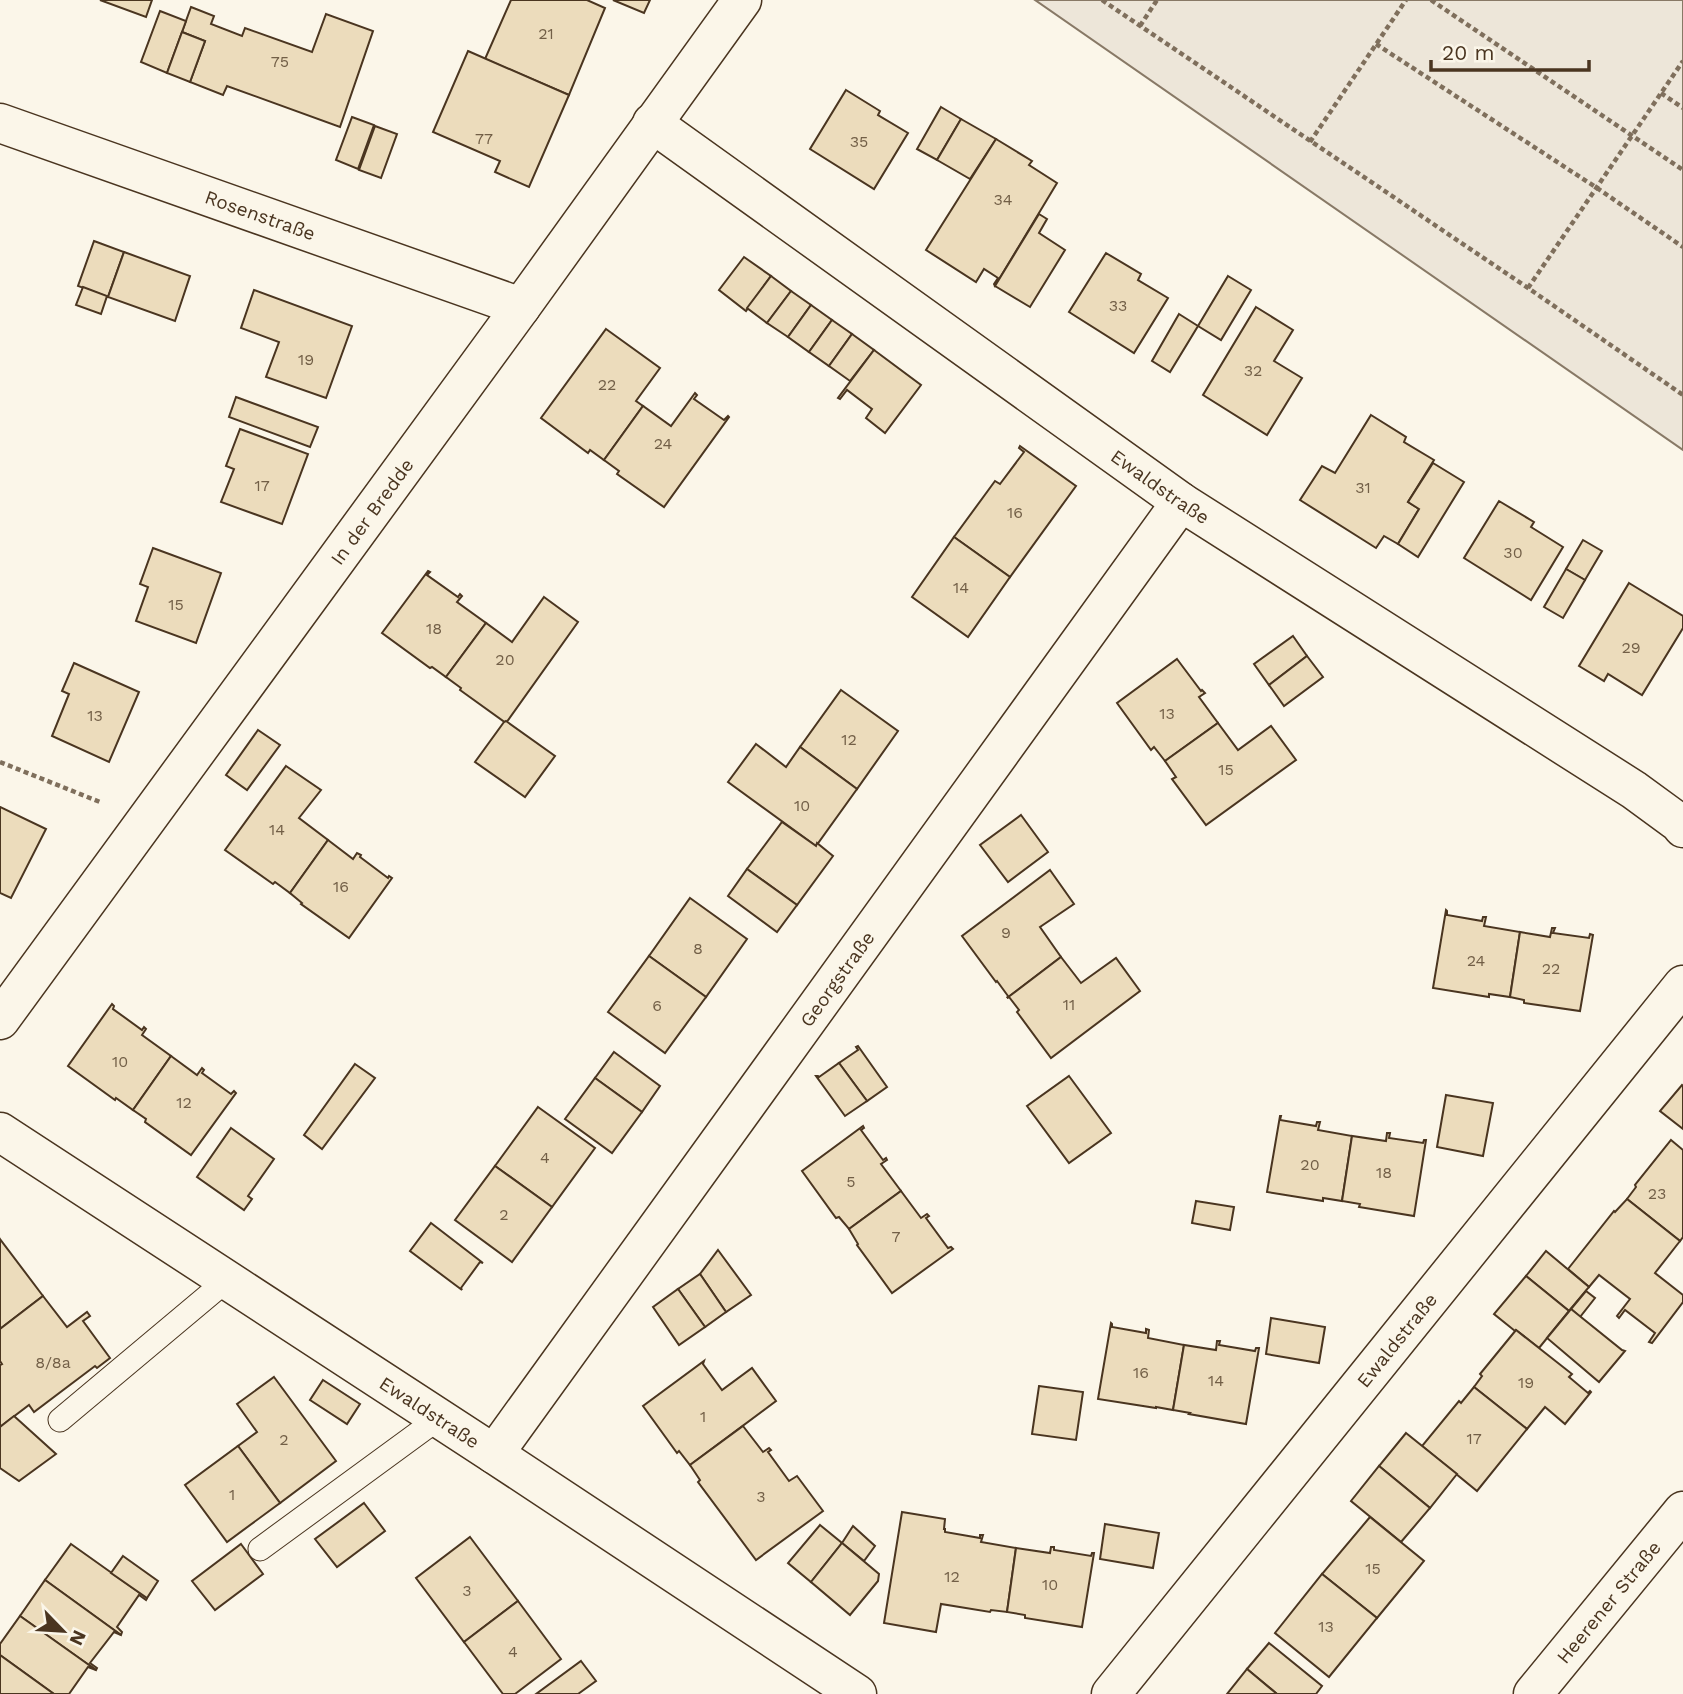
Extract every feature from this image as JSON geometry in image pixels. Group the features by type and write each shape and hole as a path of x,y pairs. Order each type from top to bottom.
{"street":[{"name":"In der Bredde","path":"0,1020 742,0"},
{"name":"Rosenstraße","path":"0,122 521,307"},
{"name":"Ewaldstraße","path":"652,123 1181,502 1634,789 1683,828"},
{"name":"Georgstraße","path":"494,1454 1181,502"},
{"name":"Ewaldstraße","path":"1111,1694 1683,985"},
{"name":"Ewaldstraße","path":"0,1132 857,1694"},
{"name":"Heerener Straße","path":"1533,1694 1683,1511"}],"lane":[{"path":"61,1420 227,1280"},
{"path":"260,1549 439,1418"}],"path":[{"path":"1102,0 1683,395"},
{"path":"1140,26 1157,0"},
{"path":"1310,142 1406,0"},
{"path":"1431,0 1683,170"},
{"path":"1376,44 1683,247"},
{"path":"1528,288 1683,61"},
{"path":"1661,93 1683,108"},
{"path":"0,762 146,821"}],"shaded area":[{"path":"1035,0 1683,0 1683,450"}],"building":[{"path":"100,0 152,0 146,17"},
{"path":"511,0 587,0 605,8 569,95 485,59"},
{"path":"613,0 650,0 644,13"},
{"path":"191,7 214,16 211,24 242,36 245,28 312,52 326,14 373,31 340,127 227,86 223,95 190,82 205,41 182,32"},
{"path":"160,11 186,21 167,73 141,62"},
{"path":"182,32 205,41 190,82 167,73"},
{"path":"468,51 569,95 529,187 495,172 500,161 433,132"},
{"path":"846,90 880,111 878,115 908,133 874,189 810,149"},
{"path":"941,107 961,119 937,160 917,149"},
{"path":"352,117 374,125 358,169 336,160"},
{"path":"961,119 996,139 970,179 937,160"},
{"path":"375,126 397,134 381,178 359,170"},
{"path":"996,139 1032,161 1029,165 1057,183 995,286 998,278 984,269 976,282 926,250"},
{"path":"1039,214 1047,219 1039,233 1065,250 1030,307 995,286"},
{"path":"94,241 124,252 108,297 78,286"},
{"path":"124,252 190,276 175,321 108,297"},
{"path":"1106,253 1141,274 1138,280 1168,298 1134,353 1069,312"},
{"path":"744,257 771,276 746,311 719,290"},
{"path":"771,276 791,291 767,323 747,308"},
{"path":"1228,276 1251,290 1221,340 1198,326"},
{"path":"83,287 107,296 101,314 76,305"},
{"path":"254,290 352,326 326,398 266,377 279,342 241,328"},
{"path":"791,291 811,305 788,337 767,323"},
{"path":"811,305 832,320 809,352 788,337"},
{"path":"1256,307 1293,330 1274,361 1302,378 1267,435 1203,395"},
{"path":"1179,314 1198,326 1170,372 1152,361"},
{"path":"832,320 852,334 829,366 809,352"},
{"path":"606,329 660,368 636,401 643,406 604,460 590,450 588,453 541,418"},
{"path":"852,334 874,350 850,381 829,366"},
{"path":"874,350 921,385 885,433 866,418 872,409 847,390 838,398"},
{"path":"695,393 697,395 694,399 724,420 729,417 664,507 617,474 619,471 604,460 643,406 671,426"},
{"path":"236,397 318,427 310,447 229,417"},
{"path":"1371,415 1406,437 1404,442 1434,460 1408,502 1419,509 1398,544 1384,536 1376,548 1300,500 1322,466 1335,473"},
{"path":"240,429 308,454 282,524 221,502 234,469 226,466"},
{"path":"1020,446 1076,486 1010,577 954,537 995,481 1000,484 1024,452"},
{"path":"1433,463 1464,482 1418,557 1398,544 1419,509 1408,502"},
{"path":"1499,501 1534,522 1531,527 1563,547 1531,600 1464,558"},
{"path":"954,537 1010,577 968,637 912,597"},
{"path":"1583,540 1602,551 1585,580 1566,569"},
{"path":"153,548 221,573 196,643 136,621 148,587 140,584"},
{"path":"1566,569 1585,580 1563,618 1544,607"},
{"path":"428,571 430,572 427,575 458,597 460,594 462,596 457,602 486,623 446,677 382,633"},
{"path":"1629,583 1683,616 1683,628 1642,695 1608,674 1604,681 1579,666"},
{"path":"544,597 578,622 506,723 446,677 486,623 512,642"},
{"path":"1293,636 1307,656 1269,685 1254,664"},
{"path":"1307,656 1323,677 1284,706 1269,685"},
{"path":"1177,659 1205,693 1199,697 1218,723 1165,761 1154,747 1151,750 1117,703"},
{"path":"74,663 139,692 109,762 52,736 69,694 62,691"},
{"path":"841,690 898,731 857,789 800,747"},
{"path":"506,721 555,756 525,797 475,762"},
{"path":"1218,723 1238,750 1271,726 1296,760 1206,825 1172,779 1176,777 1165,761"},
{"path":"258,730 280,745 247,790 226,775"},
{"path":"756,744 786,767 800,747 857,789 816,846 728,782"},
{"path":"286,766 321,790 299,818 328,840 290,893 225,850"},
{"path":"0,807 46,829 11,898 0,893"},
{"path":"1021,815 1048,852 1008,882 980,845"},
{"path":"782,822 833,856 797,905 747,869"},
{"path":"328,840 353,859 357,853 361,855 360,857 388,878 392,878 349,938 290,893"},
{"path":"747,869 797,905 777,932 728,896"},
{"path":"1050,870 1074,904 1040,927 1061,957 1007,998 962,936"},
{"path":"690,898 747,939 706,997 649,956"},
{"path":"1446,910 1447,915 1482,921 1483,917 1486,917 1484,926 1520,932 1510,997 1489,994 1489,997 1433,988"},
{"path":"1552,928 1555,928 1553,933 1589,938 1590,934 1593,935 1580,1011 1524,1003 1524,1000 1510,997 1520,932 1550,937"},
{"path":"649,956 706,997 665,1053 608,1012"},
{"path":"1061,957 1081,983 1116,958 1140,991 1051,1058 1017,1012 1019,1010 1009,997 1007,998"},
{"path":"112,1004 113,1009 142,1030 144,1027 146,1029 142,1035 171,1056 133,1110 68,1066"},
{"path":"858,1046 887,1087 867,1101 839,1063 858,1050"},
{"path":"614,1052 660,1086 642,1112 595,1078"},
{"path":"171,1056 197,1075 202,1068 202,1073 231,1094 234,1091 236,1093 191,1155 145,1122 146,1119 133,1110"},
{"path":"839,1063 867,1101 845,1116 816,1076 819,1077"},
{"path":"355,1064 375,1078 322,1149 304,1135"},
{"path":"1069,1076 1111,1133 1069,1163 1027,1106"},
{"path":"595,1078 642,1112 612,1153 565,1119"},
{"path":"1683,1086 1683,1129 1660,1111"},
{"path":"1446,1095 1493,1103 1483,1156 1437,1147"},
{"path":"538,1107 595,1148 552,1207 495,1166"},
{"path":"1280,1116 1280,1120 1316,1126 1317,1122 1320,1122 1318,1130 1352,1136 1342,1201 1323,1198 1323,1201 1267,1192"},
{"path":"863,1126 861,1130 883,1160 886,1158 881,1164 901,1191 849,1229 839,1217 836,1218 802,1171"},
{"path":"231,1128 274,1159 248,1196 252,1199 244,1210 197,1177"},
{"path":"1387,1133 1390,1133 1389,1138 1423,1143 1426,1140 1414,1216 1359,1207 1360,1204 1342,1201 1352,1136 1386,1141"},
{"path":"1671,1140 1683,1150 1683,1237 1680,1241 1627,1199"},
{"path":"495,1166 552,1207 512,1262 455,1220"},
{"path":"901,1191 921,1218 927,1214 929,1216 926,1218 948,1248 953,1249 892,1293 857,1245 849,1229"},
{"path":"1627,1199 1680,1241 1655,1273 1683,1295 1683,1302 1652,1343 1649,1342 1655,1333 1625,1310 1619,1318 1617,1316 1630,1299 1599,1275 1589,1287 1568,1269 1614,1211"},
{"path":"1196,1201 1234,1207 1230,1230 1192,1223"},
{"path":"431,1223 483,1263 480,1262 462,1290 410,1251"},
{"path":"0,1239 43,1296 0,1329"},
{"path":"718,1250 751,1295 726,1312 700,1274"},
{"path":"1546,1251 1589,1287 1569,1311 1526,1276"},
{"path":"700,1274 726,1312 705,1327 678,1289"},
{"path":"1526,1276 1569,1311 1539,1348 1494,1314"},
{"path":"678,1289 705,1327 679,1345 653,1307"},
{"path":"1586,1291 1595,1298 1580,1317 1571,1309"},
{"path":"43,1296 67,1327 87,1312 90,1316 83,1321 110,1358 97,1368 95,1366 34,1412 29,1405 0,1427 0,1329"},
{"path":"1571,1309 1625,1351 1599,1382 1547,1338"},
{"path":"1271,1318 1325,1327 1319,1363 1266,1354"},
{"path":"1111,1323 1112,1327 1146,1333 1146,1329 1149,1330 1148,1338 1184,1345 1173,1410 1098,1399"},
{"path":"1516,1330 1572,1374 1569,1377 1588,1393 1591,1392 1565,1424 1545,1407 1527,1429 1474,1387 1482,1376 1480,1374"},
{"path":"1217,1341 1220,1341 1219,1345 1255,1351 1259,1348 1246,1424 1173,1410 1184,1345 1216,1350"},
{"path":"704,1361 703,1364 722,1390 752,1368 776,1401 690,1465 679,1451 677,1453 643,1406"},
{"path":"274,1377 336,1461 280,1503 238,1446 257,1432 237,1404"},
{"path":"323,1380 360,1404 347,1424 310,1400"},
{"path":"1039,1386 1083,1392 1076,1440 1032,1434"},
{"path":"1474,1387 1527,1429 1477,1491 1422,1446"},
{"path":"14,1416 56,1454 19,1481 0,1468 0,1427"},
{"path":"743,1426 763,1452 769,1448 771,1450 768,1452 789,1481 797,1476 823,1511 756,1560 698,1482 700,1480 690,1465"},
{"path":"1406,1433 1457,1474 1430,1508 1379,1466"},
{"path":"238,1446 280,1503 227,1542 185,1485"},
{"path":"1379,1466 1430,1508 1401,1542 1351,1501"},
{"path":"364,1503 385,1531 337,1567 315,1539"},
{"path":"902,1512 945,1519 945,1532 980,1538 980,1535 983,1535 981,1542 1016,1548 1007,1612 941,1604 936,1632 884,1623"},
{"path":"1370,1517 1424,1561 1377,1618 1322,1574"},
{"path":"1105,1524 1159,1533 1153,1568 1100,1559"},
{"path":"820,1525 842,1543 811,1582 788,1563"},
{"path":"853,1526 875,1546 864,1561 842,1543"},
{"path":"470,1537 518,1601 464,1642 416,1578"},
{"path":"842,1543 879,1574 878,1581 850,1615 811,1582"},
{"path":"71,1544 147,1598 146,1600 139,1595 117,1627 122,1632 121,1635 45,1580"},
{"path":"241,1544 263,1574 215,1610 192,1581"},
{"path":"1051,1547 1054,1547 1054,1550 1091,1556 1094,1553 1082,1627 1025,1618 1025,1615 1007,1612 1016,1548 1050,1553"},
{"path":"123,1556 158,1581 147,1598 111,1573"},
{"path":"1322,1574 1377,1618 1329,1677 1275,1633"},
{"path":"45,1580 121,1635 114,1632 90,1663 96,1670 20,1616"},
{"path":"518,1601 561,1659 515,1694 503,1694 464,1642"},
{"path":"20,1616 96,1670 88,1667 69,1694 54,1694 0,1655 0,1644"},
{"path":"1269,1643 1322,1686 1316,1694 1277,1694 1247,1669"},
{"path":"0,1655 54,1694 0,1694"},
{"path":"581,1661 596,1681 578,1694 536,1694"},
{"path":"1247,1669 1277,1694 1227,1694"}]}
